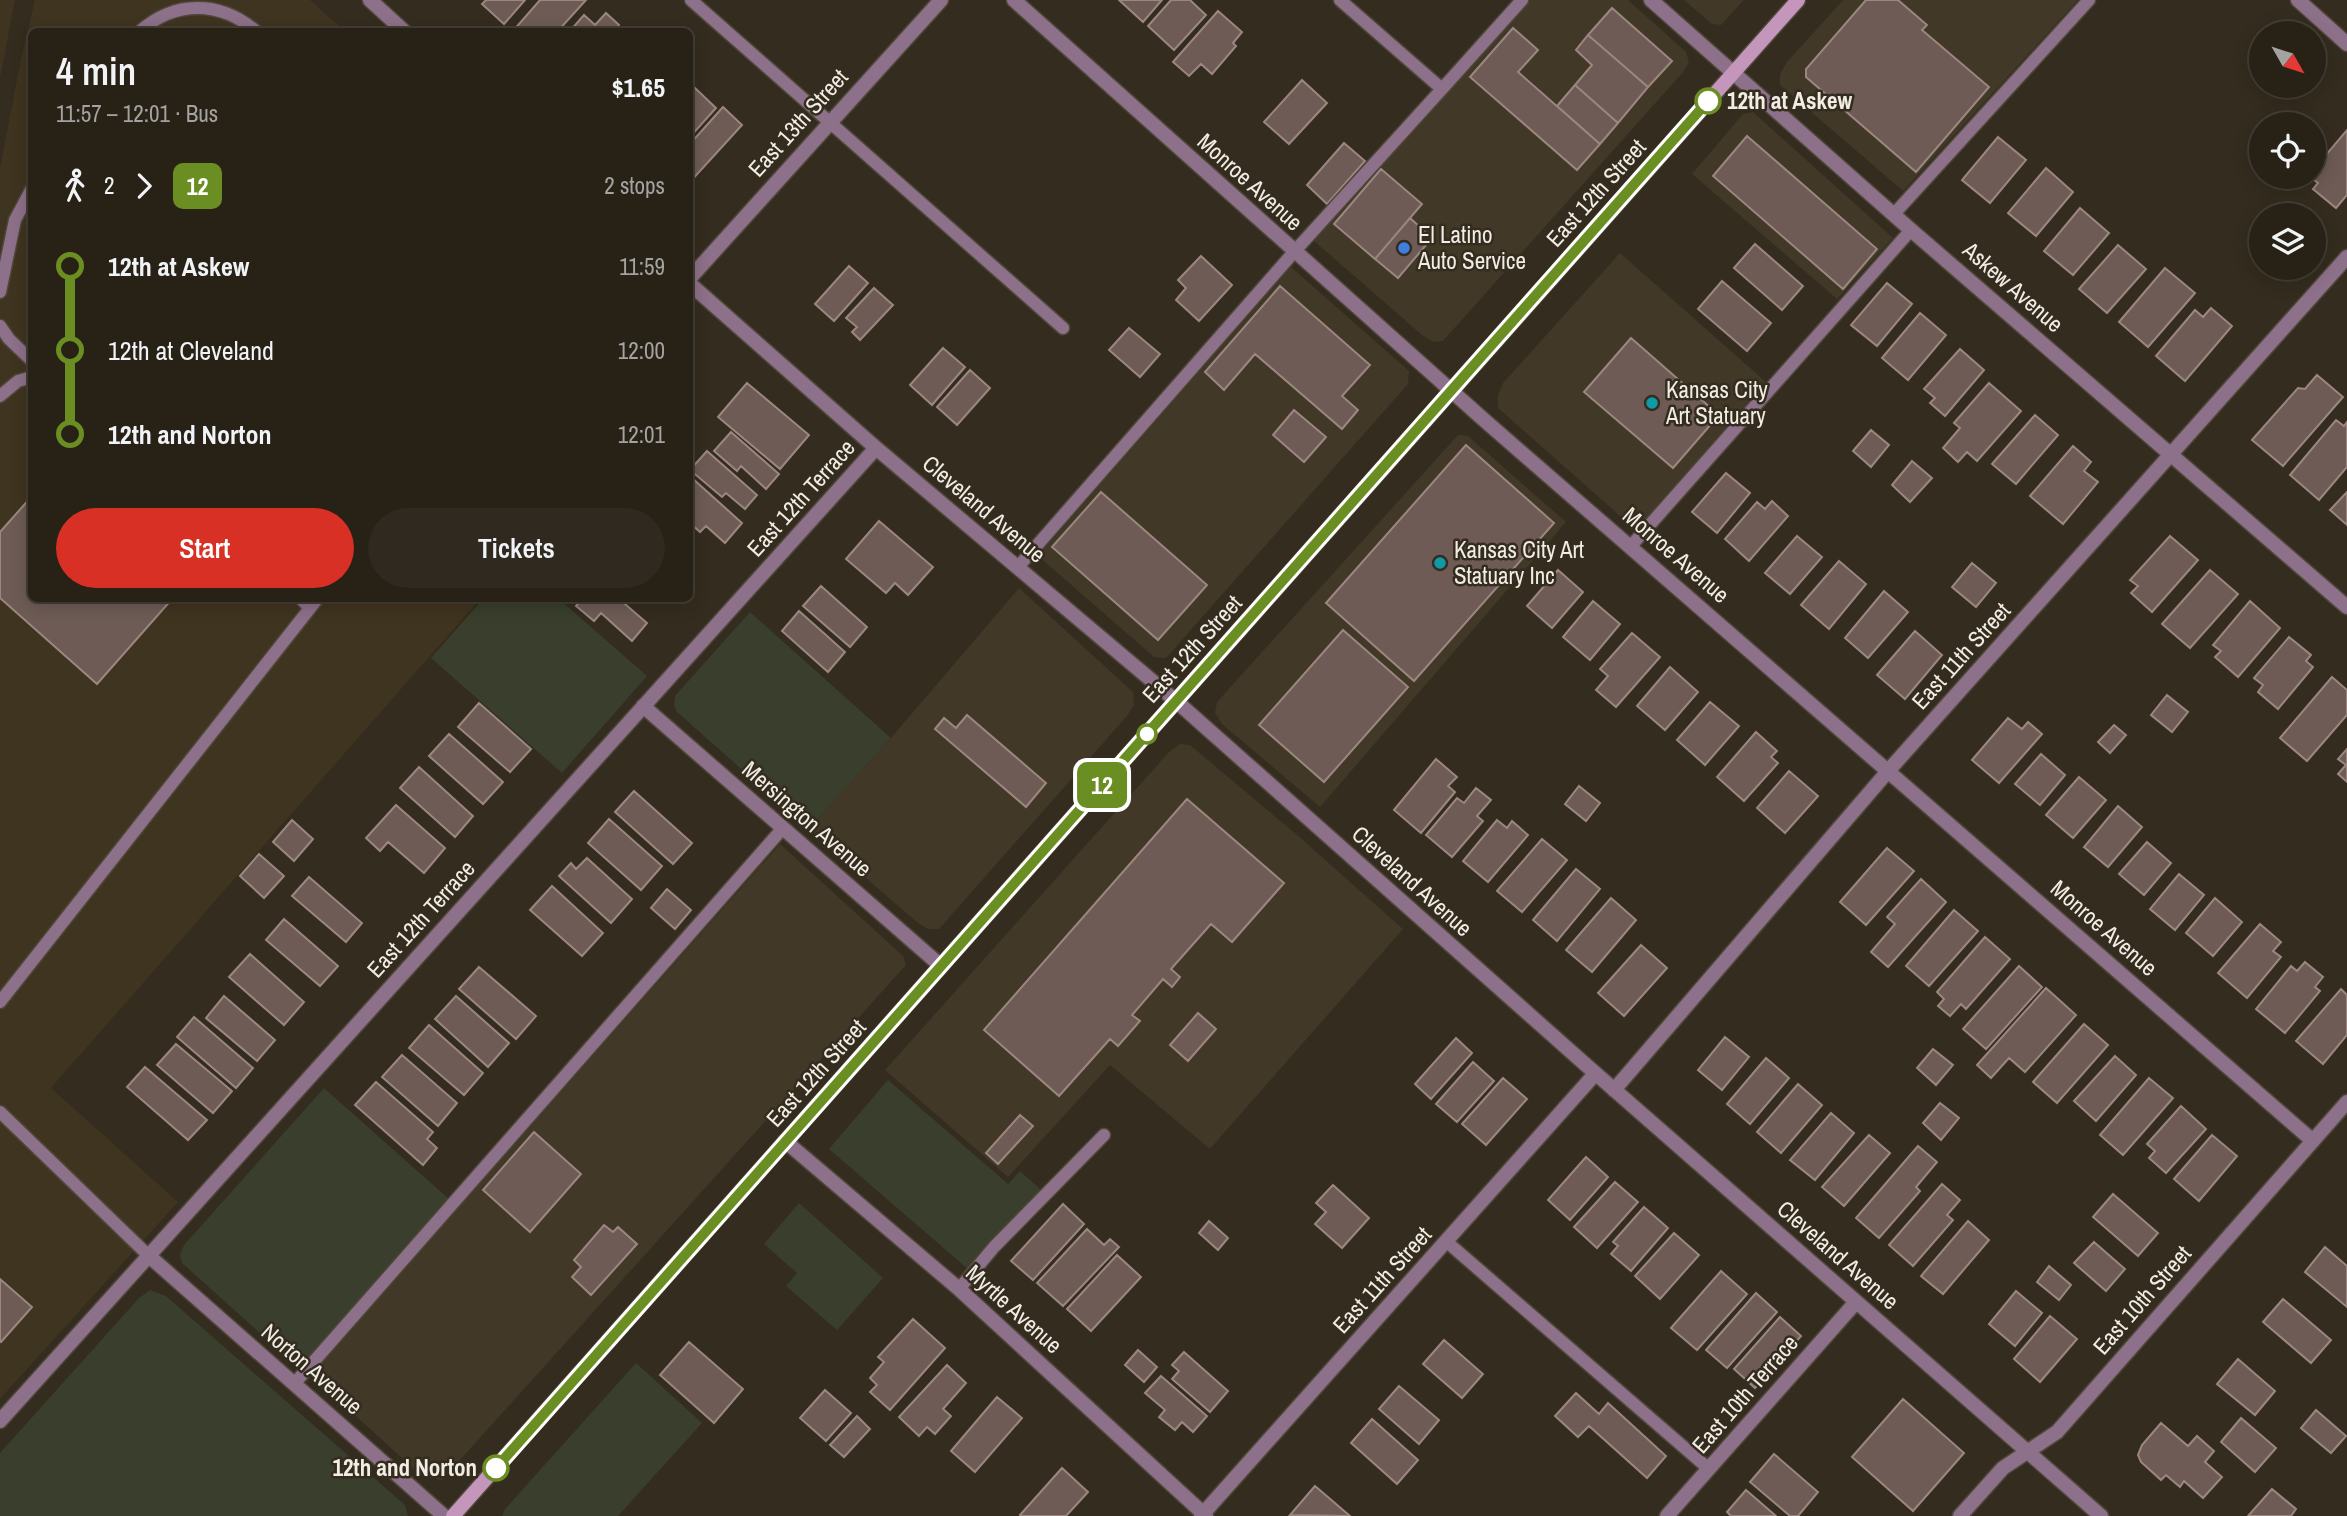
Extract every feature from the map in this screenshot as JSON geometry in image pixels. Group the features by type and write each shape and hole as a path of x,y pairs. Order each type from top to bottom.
{"street":[{"path":"370,0 401,28"},
{"name":"East 13th Street","path":"693,275 941,0"},
{"name":"Monroe Avenue","path":"1014,0 1451,391 2313,1140"},
{"name":"Askew Avenue","path":"1651,0 1911,230 2347,607"},
{"name":"East 12th Street","path":"453,1516 1798,0"},
{"path":"2298,0 2347,44"},
{"name":"East 11th Street","path":"1614,1090 1889,770 2347,257"},
{"name":"Cleveland Avenue","path":"693,287 876,448 1176,701 1595,1074 2101,1516"},
{"name":"East 12th Terrace","path":"0,1421 876,448"},
{"name":"Mersington Avenue","path":"643,706 941,966"},
{"name":"East 11th Street","path":"1204,1515 1595,1074"},
{"name":"East 10th Street","path":"1960,1516 2003,1468 2057,1432 2347,1102"},
{"name":"Myrtle Avenue","path":"785,1141 959,1289 1204,1515"},
{"name":"Norton Avenue","path":"149,1256 444,1516"},
{"name":"East 10th Terrace","path":"1667,1516 1856,1302"}],"lane":[{"path":"691,0 1063,328"},
{"path":"1340,0 1442,89"},
{"path":"1018,567 1294,252 1522,0"},
{"path":"1894,214 2089,0"},
{"path":"142,28 168,10 195,3 218,7 240,17 252,28"},
{"path":"0,292 15,220 28,196"},
{"path":"1631,546 1911,230"},
{"path":"0,326 28,357"},
{"path":"0,396 18,381 28,378"},
{"path":"0,1002 314,603"},
{"path":"295,1384 783,828"},
{"path":"0,1112 149,1256"},
{"path":"959,1289 994,1247 1104,1135"},
{"path":"1447,1242 1709,1469"}],"shaded area":[{"path":"0,0 15,0 0,78"},
{"path":"35,0 310,0 342,28 28,28"},
{"path":"1530,0 1628,0 1686,52 1689,62 1684,71 1443,341 1433,342 1313,240"},
{"path":"1684,0 1744,0 1721,25 1712,24"},
{"path":"1843,0 2078,0 1903,191 1780,85 1780,74 1787,62"},
{"path":"28,30 28,602 477,602 51,1088 178,1202 0,1399 0,168"},
{"path":"1753,112 1893,238 1837,299 1692,174 1743,114"},
{"path":"1620,253 1766,382 1636,530 1498,408 1498,395 1503,383"},
{"path":"1291,267 1409,371 1408,384 1166,658 1154,657 1038,556"},
{"path":"1458,435 1468,436 1566,522 1320,807 1222,724 1215,713 1217,702"},
{"path":"1019,588 1133,692 1134,705 939,929 928,929 809,829"},
{"path":"1180,744 1190,745 1403,929 1210,1149 1110,1065 1008,1177 885,1070 1169,752"},
{"path":"780,844 903,956 906,965 442,1480 430,1478 414,1469 311,1375"}],"green space":[{"path":"480,602 562,602 647,676 562,773 431,658"},
{"path":"750,612 891,738 809,829 677,712 674,705 675,696"},
{"path":"888,1080 1008,1184 1020,1171 1041,1190 969,1270 829,1149"},
{"path":"324,1088 450,1200 299,1368 182,1263 180,1255 184,1245"},
{"path":"799,1203 883,1278 837,1330 786,1286 797,1273 764,1244"},
{"path":"150,1290 166,1296 405,1505 408,1516 0,1516 0,1453 139,1298"},
{"path":"636,1363 702,1423 618,1516 502,1516 505,1509"}],"building":[{"path":"486,0 525,0 504,24 482,4"},
{"path":"540,0 586,0 561,28 516,28"},
{"path":"1119,0 1162,0 1143,22"},
{"path":"1171,0 1190,0 1206,15 1174,50 1148,26"},
{"path":"1866,0 1898,0 1927,25 1922,30 1989,87 1916,172 1806,77 1806,69"},
{"path":"1612,8 1672,61 1648,87 1588,35"},
{"path":"1218,11 1242,32 1233,43 1236,46 1212,74 1201,64 1189,76 1173,62"},
{"path":"606,13 619,25 617,28 573,28 584,15 595,25"},
{"path":"1513,28 1538,50 1518,72 1600,144 1577,170 1470,77"},
{"path":"1588,35 1648,87 1618,123 1575,85 1592,65 1576,50"},
{"path":"1302,80 1327,103 1289,144 1264,122"},
{"path":"1575,85 1618,123 1600,144 1557,106"},
{"path":"695,88 716,108 693,134"},
{"path":"723,107 742,125 693,179 693,141"},
{"path":"2347,130 2347,195 2336,208 2313,189 2326,189 2326,155"},
{"path":"1747,136 1877,249 1843,289 1713,176"},
{"path":"1998,137 2026,160 1990,203 1962,180"},
{"path":"1344,143 1365,161 1327,204 1307,185"},
{"path":"2046,168 2073,192 2036,236 2008,213"},
{"path":"1381,169 1422,204 1375,259 1334,224"},
{"path":"2080,208 2109,233 2073,275 2044,251"},
{"name":"El Latino Auto Service","path":"1410,218 1432,238 1398,278 1375,259"},
{"path":"1755,244 1803,286 1782,310 1734,268"},
{"path":"2118,245 2146,269 2107,313 2079,289"},
{"path":"1201,256 1232,285 1199,321 1176,300 1186,288 1178,280"},
{"path":"849,266 868,283 834,321 815,304"},
{"path":"2165,268 2195,293 2148,347 2119,322"},
{"path":"1722,281 1771,323 1747,351 1698,309"},
{"path":"1887,283 1912,304 1877,346 1851,325"},
{"path":"1280,286 1370,365 1342,396 1358,410 1342,429 1255,354 1224,390 1205,372"},
{"path":"874,288 893,305 860,340 852,332 857,327 846,318"},
{"path":"2211,308 2232,326 2185,381 2156,356 2195,310 2203,317"},
{"path":"1920,313 1946,335 1908,380 1882,358"},
{"path":"1129,328 1160,354 1140,377 1109,350"},
{"name":"Kansas City Art Statuary","path":"1631,338 1719,415 1673,468 1584,392"},
{"path":"943,348 965,367 932,405 910,385"},
{"path":"1960,349 1984,370 1945,416 1930,403 1935,398 1924,389"},
{"path":"970,370 990,388 957,425 937,407"},
{"path":"2317,375 2343,397 2283,466 2252,440 2298,388 2305,389"},
{"path":"747,383 809,435 780,469 718,417"},
{"path":"1989,383 2021,411 1977,461 1967,452 1958,462 1943,448 1960,428 1954,423"},
{"path":"1294,410 1326,437 1304,462 1273,435"},
{"path":"2035,415 2058,435 2016,484 1992,464"},
{"path":"2336,420 2344,426 2347,422 2347,467 2319,500 2290,475"},
{"path":"1871,430 1889,445 1871,467 1853,451"},
{"path":"731,432 779,474 766,489 741,466 737,471 714,451"},
{"name":"Kansas City Art Statuary Inc","path":"1466,445 1554,523 1414,681 1326,603"},
{"path":"2073,446 2091,462 2084,471 2098,482 2063,524 2030,496"},
{"path":"707,451 757,495 745,509 726,493 722,497 693,473 693,467"},
{"path":"1912,461 1932,478 1910,502 1892,485"},
{"path":"1726,473 1750,493 1717,533 1692,512"},
{"path":"693,479 742,523 725,543 706,526 700,532 693,526"},
{"path":"1101,492 1207,585 1158,640 1052,547"},
{"path":"2347,492 2347,525 2330,510"},
{"path":"28,500 28,602 169,602 97,684 0,598 0,532"},
{"path":"1772,501 1788,516 1749,561 1725,539 1757,502 1765,509"},
{"path":"879,521 933,567 908,595 895,583 886,593 846,559"},
{"path":"1797,536 1822,557 1790,594 1765,573"},
{"path":"2170,536 2198,560 2152,612 2131,593 2138,586 2130,580"},
{"path":"1839,561 1866,584 1829,629 1801,605"},
{"path":"1972,563 1996,583 1976,607 1952,587"},
{"path":"1558,570 1583,592 1552,628 1527,606"},
{"path":"2210,570 2238,594 2190,648 2162,624"},
{"path":"821,586 867,627 850,647 803,606"},
{"path":"1884,591 1908,612 1868,658 1845,638"},
{"path":"1593,601 1620,624 1590,660 1563,637"},
{"path":"2250,601 2280,628 2238,677 2215,657 2221,651 2213,645"},
{"path":"580,602 623,602 647,623 632,641 601,613 594,621 576,606"},
{"path":"799,611 845,652 828,672 782,631"},
{"path":"1343,630 1408,687 1324,782 1259,725"},
{"path":"1915,631 1942,655 1905,699 1877,675"},
{"path":"1632,633 1660,657 1616,707 1596,690 1608,676 1600,669"},
{"path":"2289,637 2311,655 2306,661 2313,667 2278,709 2258,692 2263,685 2254,678"},
{"path":"1670,667 1698,692 1665,730 1637,706"},
{"path":"2332,677 2347,690 2347,715 2307,761 2280,738"},
{"path":"2167,695 2188,712 2172,732 2151,715"},
{"path":"1710,702 1739,726 1705,765 1677,740"},
{"path":"479,703 531,749 510,772 458,727"},
{"path":"967,715 1046,783 1026,807 935,729 944,718 956,728"},
{"path":"2008,718 2022,729 2028,722 2042,734 1999,783 1972,760"},
{"path":"2114,725 2126,735 2110,753 2098,742"},
{"path":"1756,732 1777,751 1771,757 1778,763 1744,801 1717,777"},
{"path":"449,734 503,782 483,804 429,756"},
{"path":"2347,749 2347,782 2338,774 2346,765 2338,759"},
{"path":"2041,754 2065,775 2040,805 2015,784"},
{"path":"1436,759 1457,777 1448,786 1455,792 1421,833 1394,810"},
{"path":"419,767 473,816 455,837 400,788"},
{"path":"1789,771 1818,796 1785,833 1757,808"},
{"path":"2079,777 2106,800 2073,838 2046,815"},
{"path":"1579,786 1600,803 1586,821 1565,804"},
{"path":"1476,788 1491,800 1477,816 1483,821 1452,857 1426,835 1457,798 1464,803"},
{"path":"634,791 692,843 673,864 615,812"},
{"path":"1187,799 1284,883 1232,942 1211,924 1171,969 1180,977 1172,987 1163,979 1132,1015 1140,1021 1118,1046 1110,1039 1059,1096 984,1030"},
{"path":"396,805 445,848 424,873 388,842 380,851 366,838"},
{"path":"2118,806 2142,827 2108,867 2084,847"},
{"path":"609,819 662,866 641,890 588,843"},
{"path":"292,820 313,839 294,861 273,842"},
{"path":"1497,820 1507,828 1512,821 1528,835 1488,882 1463,861"},
{"path":"1542,839 1567,860 1522,912 1497,891"},
{"path":"2147,842 2171,863 2144,895 2119,874"},
{"path":"1887,848 1914,871 1866,925 1840,902"},
{"path":"259,854 284,876 264,898 240,876"},
{"path":"587,858 632,899 611,923 559,876 571,863 576,869"},
{"path":"1576,869 1600,889 1557,941 1533,920"},
{"path":"2179,874 2204,895 2175,930 2150,909"},
{"path":"309,877 362,923 346,942 292,896"},
{"path":"1921,879 1946,902 1888,967 1871,952 1895,924 1887,917"},
{"path":"552,886 603,933 582,956 530,910"},
{"path":"667,889 691,910 675,929 651,908"},
{"path":"1611,898 1636,920 1592,972 1566,950"},
{"path":"2215,898 2242,922 2213,956 2186,933"},
{"path":"1954,910 1978,931 1929,986 1906,966"},
{"path":"284,919 338,966 320,986 266,940"},
{"path":"2260,924 2281,942 2273,951 2281,957 2247,998 2218,973"},
{"path":"1985,937 2010,959 1966,1009 1961,1004 1950,1016 1938,1006 1944,999 1937,992"},
{"path":"1641,945 1667,968 1624,1016 1598,993"},
{"path":"250,954 304,1002 284,1025 229,977"},
{"path":"2305,962 2323,977 2315,987 2320,991 2285,1033 2256,1009 2291,966 2297,971"},
{"path":"2019,966 2042,987 1986,1049 1963,1029"},
{"path":"479,967 536,1016 516,1039 459,989"},
{"path":"2046,988 2076,1015 2025,1072 2009,1058 1991,1078 1977,1065"},
{"path":"2341,989 2347,995 2347,1035 2323,1064 2296,1041"},
{"path":"224,996 275,1040 257,1061 206,1018"},
{"path":"456,996 509,1043 488,1067 435,1019"},
{"path":"1198,1013 1216,1029 1188,1061 1170,1045"},
{"path":"194,1017 253,1068 236,1088 177,1037"},
{"path":"2084,1024 2108,1045 2057,1103 2033,1082"},
{"path":"429,1025 483,1073 464,1095 409,1048"},
{"path":"1725,1037 1749,1057 1722,1090 1698,1070"},
{"path":"1456,1038 1472,1053 1431,1099 1415,1084"},
{"path":"176,1044 232,1091 213,1113 157,1065"},
{"path":"1933,1049 1953,1065 1936,1085 1917,1068"},
{"path":"402,1055 457,1103 438,1126 382,1077"},
{"path":"2115,1056 2136,1075 2096,1121 2074,1101"},
{"path":"1766,1058 1789,1078 1750,1124 1727,1104"},
{"path":"1473,1062 1494,1081 1457,1122 1436,1104"},
{"path":"145,1067 207,1120 188,1140 127,1087"},
{"path":"1503,1078 1527,1099 1486,1145 1462,1124"},
{"path":"2149,1078 2173,1098 2123,1155 2100,1135"},
{"path":"376,1082 433,1132 427,1139 437,1148 423,1165 355,1105"},
{"path":"1798,1084 1822,1105 1781,1153 1757,1132"},
{"path":"1940,1103 1959,1118 1941,1140 1923,1123"},
{"path":"2181,1106 2206,1129 2166,1173 2149,1158 2155,1151 2147,1144"},
{"path":"1831,1113 1854,1133 1815,1180 1790,1160"},
{"path":"1020,1115 1033,1126 998,1164 986,1153"},
{"path":"534,1132 581,1174 530,1232 483,1190"},
{"path":"1869,1135 1890,1153 1844,1206 1822,1187"},
{"path":"2212,1135 2237,1156 2199,1201 2174,1179"},
{"path":"1918,1146 1937,1162 1916,1187 1920,1191 1879,1238 1856,1218"},
{"path":"1586,1157 1608,1177 1570,1220 1548,1200"},
{"path":"1615,1182 1638,1202 1597,1248 1574,1227"},
{"path":"1942,1184 1960,1200 1947,1215 1953,1220 1913,1266 1889,1245"},
{"path":"1333,1185 1369,1218 1342,1248 1315,1224 1326,1212 1316,1203"},
{"path":"2113,1194 2158,1233 2138,1256 2093,1217"},
{"path":"1063,1204 1084,1224 1033,1280 1011,1261"},
{"path":"1644,1207 1668,1228 1631,1271 1611,1254 1618,1246 1613,1242"},
{"path":"1209,1221 1228,1238 1218,1250 1199,1233"},
{"path":"1968,1221 1989,1240 1943,1294 1921,1276"},
{"path":"604,1225 613,1232 618,1227 637,1244 591,1295 572,1277 581,1267 574,1260"},
{"path":"1087,1229 1104,1245 1110,1239 1119,1247 1063,1306 1037,1283"},
{"path":"1674,1233 1699,1255 1660,1299 1635,1276"},
{"path":"2094,1242 2125,1269 2106,1291 2074,1263"},
{"path":"2325,1247 2347,1266 2347,1307 2305,1272"},
{"path":"1117,1255 1141,1277 1091,1331 1067,1309"},
{"path":"2049,1266 2071,1285 2059,1300 2037,1282"},
{"path":"1721,1271 1747,1294 1697,1350 1671,1328"},
{"path":"0,1279 32,1307 1,1342 0,1341"},
{"path":"2016,1291 2042,1313 2015,1346 1989,1324"},
{"path":"1756,1293 1777,1312 1727,1368 1706,1350"},
{"path":"2283,1299 2331,1340 2311,1363 2263,1322"},
{"path":"2050,1316 2077,1339 2040,1382 2014,1359"},
{"path":"1780,1317 1801,1336 1755,1388 1734,1369"},
{"path":"913,1319 945,1348 890,1410 870,1392 877,1385 870,1378 884,1362 878,1357"},
{"path":"1444,1340 1483,1374 1462,1398 1423,1364"},
{"path":"689,1342 743,1389 714,1423 660,1375"},
{"path":"1138,1350 1157,1367 1144,1382 1125,1365"},
{"path":"1184,1352 1228,1391 1210,1412 1172,1379 1179,1371 1172,1365"},
{"path":"2238,1359 2275,1391 2255,1415 2217,1384"},
{"path":"947,1365 966,1383 943,1409 951,1416 935,1434 927,1427 919,1436 899,1417"},
{"path":"1161,1376 1207,1416 1193,1432 1182,1422 1175,1430 1159,1417 1165,1410 1145,1393"},
{"path":"1399,1386 1439,1420 1419,1444 1379,1409"},
{"path":"825,1390 851,1413 826,1441 800,1418"},
{"path":"1576,1393 1599,1414 1608,1403 1666,1456 1647,1478 1589,1426 1578,1437 1555,1416"},
{"path":"997,1397 1022,1418 975,1472 951,1451"},
{"path":"1903,1399 1964,1453 1913,1511 1852,1457"},
{"path":"2316,1410 2346,1436 2331,1453 2301,1428"},
{"path":"857,1416 870,1429 844,1457 830,1445"},
{"path":"2241,1418 2276,1448 2255,1472 2221,1442"},
{"path":"1372,1419 1418,1460 1397,1484 1351,1443"},
{"path":"2161,1423 2188,1446 2197,1436 2214,1451 2205,1462 2222,1477 2203,1498 2184,1481 2180,1487 2166,1475 2161,1480 2141,1462 2138,1455 2142,1445"},
{"path":"1774,1454 1818,1492 1798,1516 1790,1516 1750,1482"},
{"path":"1062,1468 1088,1492 1066,1516 1021,1516 1020,1515"},
{"path":"1315,1486 1350,1516 1290,1515"},
{"path":"2272,1489 2296,1509 2291,1516 2248,1516"},
{"path":"1746,1490 1776,1516 1731,1516 1727,1512"}],"bus line":[{"name":"12","path":"496,1468 1708,101"}],"place":[{"name":"12th at Askew","path":"1708,101"},
{"name":"El Latino Auto Service","path":"1404,248"},
{"name":"Kansas City Art Statuary","path":"1652,403"},
{"name":"Kansas City Art Statuary Inc","path":"1440,563"},
{"name":"12th and Norton","path":"496,1468"}]}
